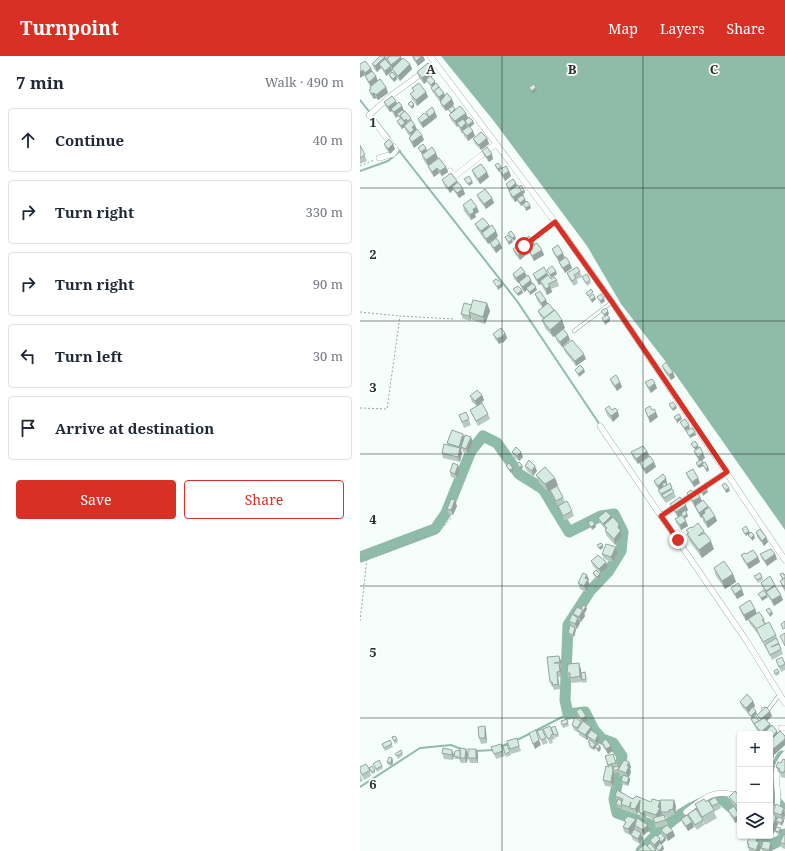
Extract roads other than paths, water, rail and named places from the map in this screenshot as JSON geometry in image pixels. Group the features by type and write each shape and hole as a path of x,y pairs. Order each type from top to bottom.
{"street":[{"path":"430,56 555,222 612,302 785,560"},
{"path":"379,158 393,154 396,150 369,116 392,95 436,63"},
{"path":"450,172 455,176 496,144"},
{"path":"600,426 664,513 748,643 785,704"},
{"path":"664,513 727,472"},
{"path":"773,814 779,804 776,768 785,754"},
{"path":"686,812 709,796 720,792 737,796"}],"lane":[{"path":"574,331 612,302"},
{"path":"763,708 768,710 780,694"}],"waterway":[{"path":"360,100 390,138"},
{"path":"397,148 517,301 600,425"},
{"path":"360,171 388,161 400,151"},
{"path":"360,557 435,529 446,513 471,451 483,436 497,443 519,474 543,489 569,532 601,516 614,514 623,532 621,551 608,572 590,591 568,625 565,700 568,714 585,712 594,730 602,739 613,743 622,756 614,799 617,813 649,824 658,833"},
{"path":"535,731 568,714"},
{"path":"517,740 531,733"},
{"path":"500,747 509,743"},
{"path":"360,787 420,748 451,745 461,749"},
{"path":"475,751 494,750"},
{"path":"782,756 772,774 776,801 785,812"},
{"path":"641,851 677,817 687,810 709,800 720,798 737,812"},
{"path":"760,839 771,845 781,840 785,834"}]}
